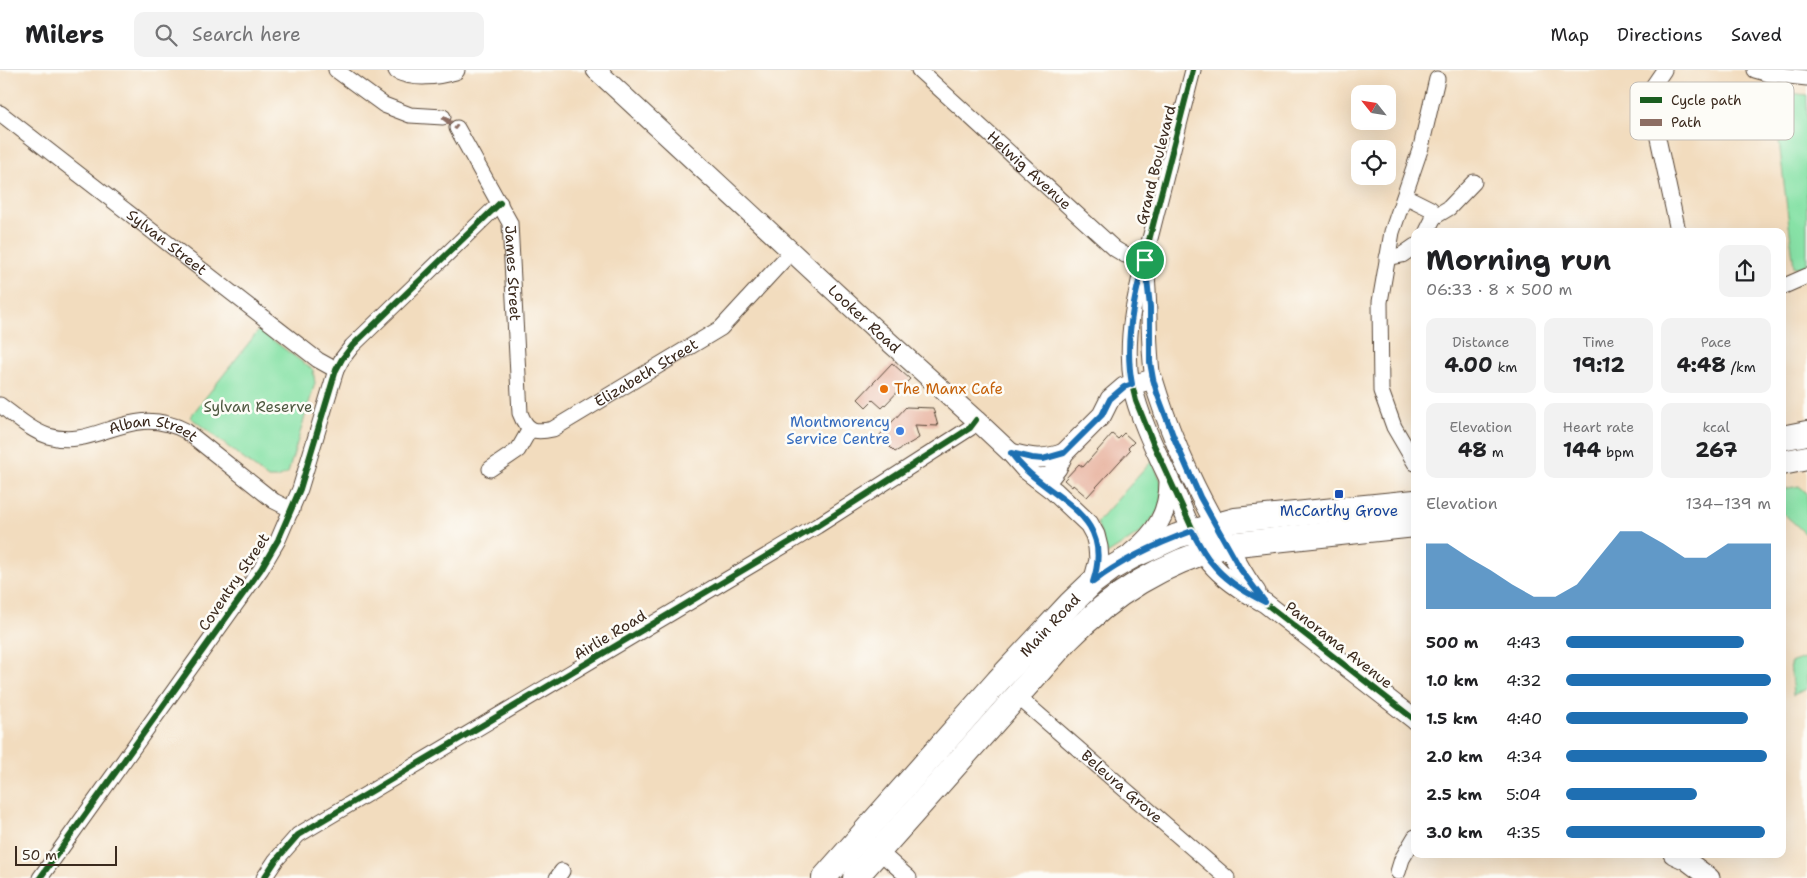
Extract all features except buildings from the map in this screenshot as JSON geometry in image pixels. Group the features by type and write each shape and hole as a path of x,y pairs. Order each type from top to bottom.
{"main road":[{"path":"1786,437 1807,433"},
{"path":"1786,462 1807,458"},
{"name":"Main Road","path":"824,878 870,844 1082,625 1116,596 1198,542 1215,525 1266,516 1411,502"},
{"name":"Main Road","path":"855,878 870,844 998,681 1070,604 1093,582 1112,568 1144,550 1198,542 1228,545 1411,525"}],"street":[{"path":"336,70 384,105 410,115 443,117"},
{"path":"398,70 408,74 431,75 455,70"},
{"name":"Helwig Avenue","path":"919,70 1115,249 1125,256 1145,260"},
{"name":"Grand Boulevard","path":"1193,70 1133,305 1130,329 1129,372 1134,393 1169,480 1198,542"},
{"path":"1656,82 1664,70"},
{"path":"1755,70 1769,74 1807,78"},
{"name":"Looker Road","path":"605,73 876,330 976,420 1021,465 1054,491 1083,518 1095,535 1098,547 1099,560 1093,582"},
{"path":"1411,457 1394,427 1381,392 1380,302 1392,232 1421,147 1437,79"},
{"name":"Sylvan Street","path":"0,113 318,360 336,370"},
{"name":"James Street","path":"457,128 510,223 520,413 523,422 530,429"},
{"path":"1658,140 1677,228"},
{"path":"1429,228 1434,217 1449,208 1474,182"},
{"path":"1405,196 1431,209 1434,217"},
{"name":"Coventry Street","path":"40,878 261,569 278,540 300,490 336,370 342,359 352,346 500,203"},
{"path":"1387,258 1402,255 1411,249"},
{"name":"Elizabeth Street","path":"530,429 539,432 554,430 721,328 792,251"},
{"name":"Grand Boulevard","path":"1145,260 1150,307 1150,362 1155,386 1196,490 1215,525"},
{"path":"1786,285 1807,276"},
{"path":"1037,478 1050,477 1057,468 1064,453 1102,415 1134,393 1155,386"},
{"name":"Alban Street","path":"0,405 31,428 58,438 78,438 138,421 160,422 178,427 186,431 274,501 292,510"},
{"name":"Airlie Road","path":"264,878 276,860 298,835 817,526 954,439 970,428 976,420"},
{"path":"490,469 518,450 530,429"},
{"path":"1011,453 1043,459 1064,453"},
{"path":"1112,568 1135,549 1159,524 1167,504 1169,480"},
{"name":"Panorama Avenue","path":"1215,525 1247,581 1265,602 1411,717"},
{"name":"Panorama Avenue","path":"1198,542 1221,573 1252,596 1265,602"},
{"name":"Beleura Grove","path":"1016,695 1227,878"},
{"path":"1398,872 1411,843"},
{"path":"870,844 909,878"},
{"path":"1682,858 1710,878"}],"green space":[{"path":"1794,93 1807,95 1807,267 1794,267 1779,140 1794,140"},
{"name":"Sylvan Reserve","path":"259,330 313,370 315,383 288,473 278,478 268,478 190,417"},
{"path":"1152,461 1161,481 1161,508 1140,533 1107,554 1097,522"},
{"path":"1799,486 1807,493 1807,535 1786,516 1786,488"},
{"path":"1807,657 1807,689 1793,695 1790,663"}],"marked path":[{"path":"443,117 457,128"}],"cycle path":[{"path":"1193,70 1139,279 1130,329 1129,372 1136,401 1203,552 1221,573 1252,596 1265,603 1411,717"},
{"path":"40,878 261,569 278,540 300,489 336,370 342,359 352,346 500,203"},
{"path":"264,878 276,860 298,835 817,526 970,428 976,420"}],"place":[{"name":"The Manx Cafe","path":"884,389"},
{"name":"Montmorency Service Centre","path":"900,431"},
{"name":"McCarthy Grove","path":"1339,494"}],"route":[{"path":"1145,260 1150,307 1150,362 1157,393 1200,497 1247,581 1265,602 1252,596 1221,573 1203,552 1192,531 1131,556 1093,582 1099,560 1095,535 1089,524 1054,491 1016,461 1011,453 1043,459 1052,458 1064,453 1102,415 1110,399 1124,387 1132,384 1129,372 1130,329 1133,305 1145,260"}]}
